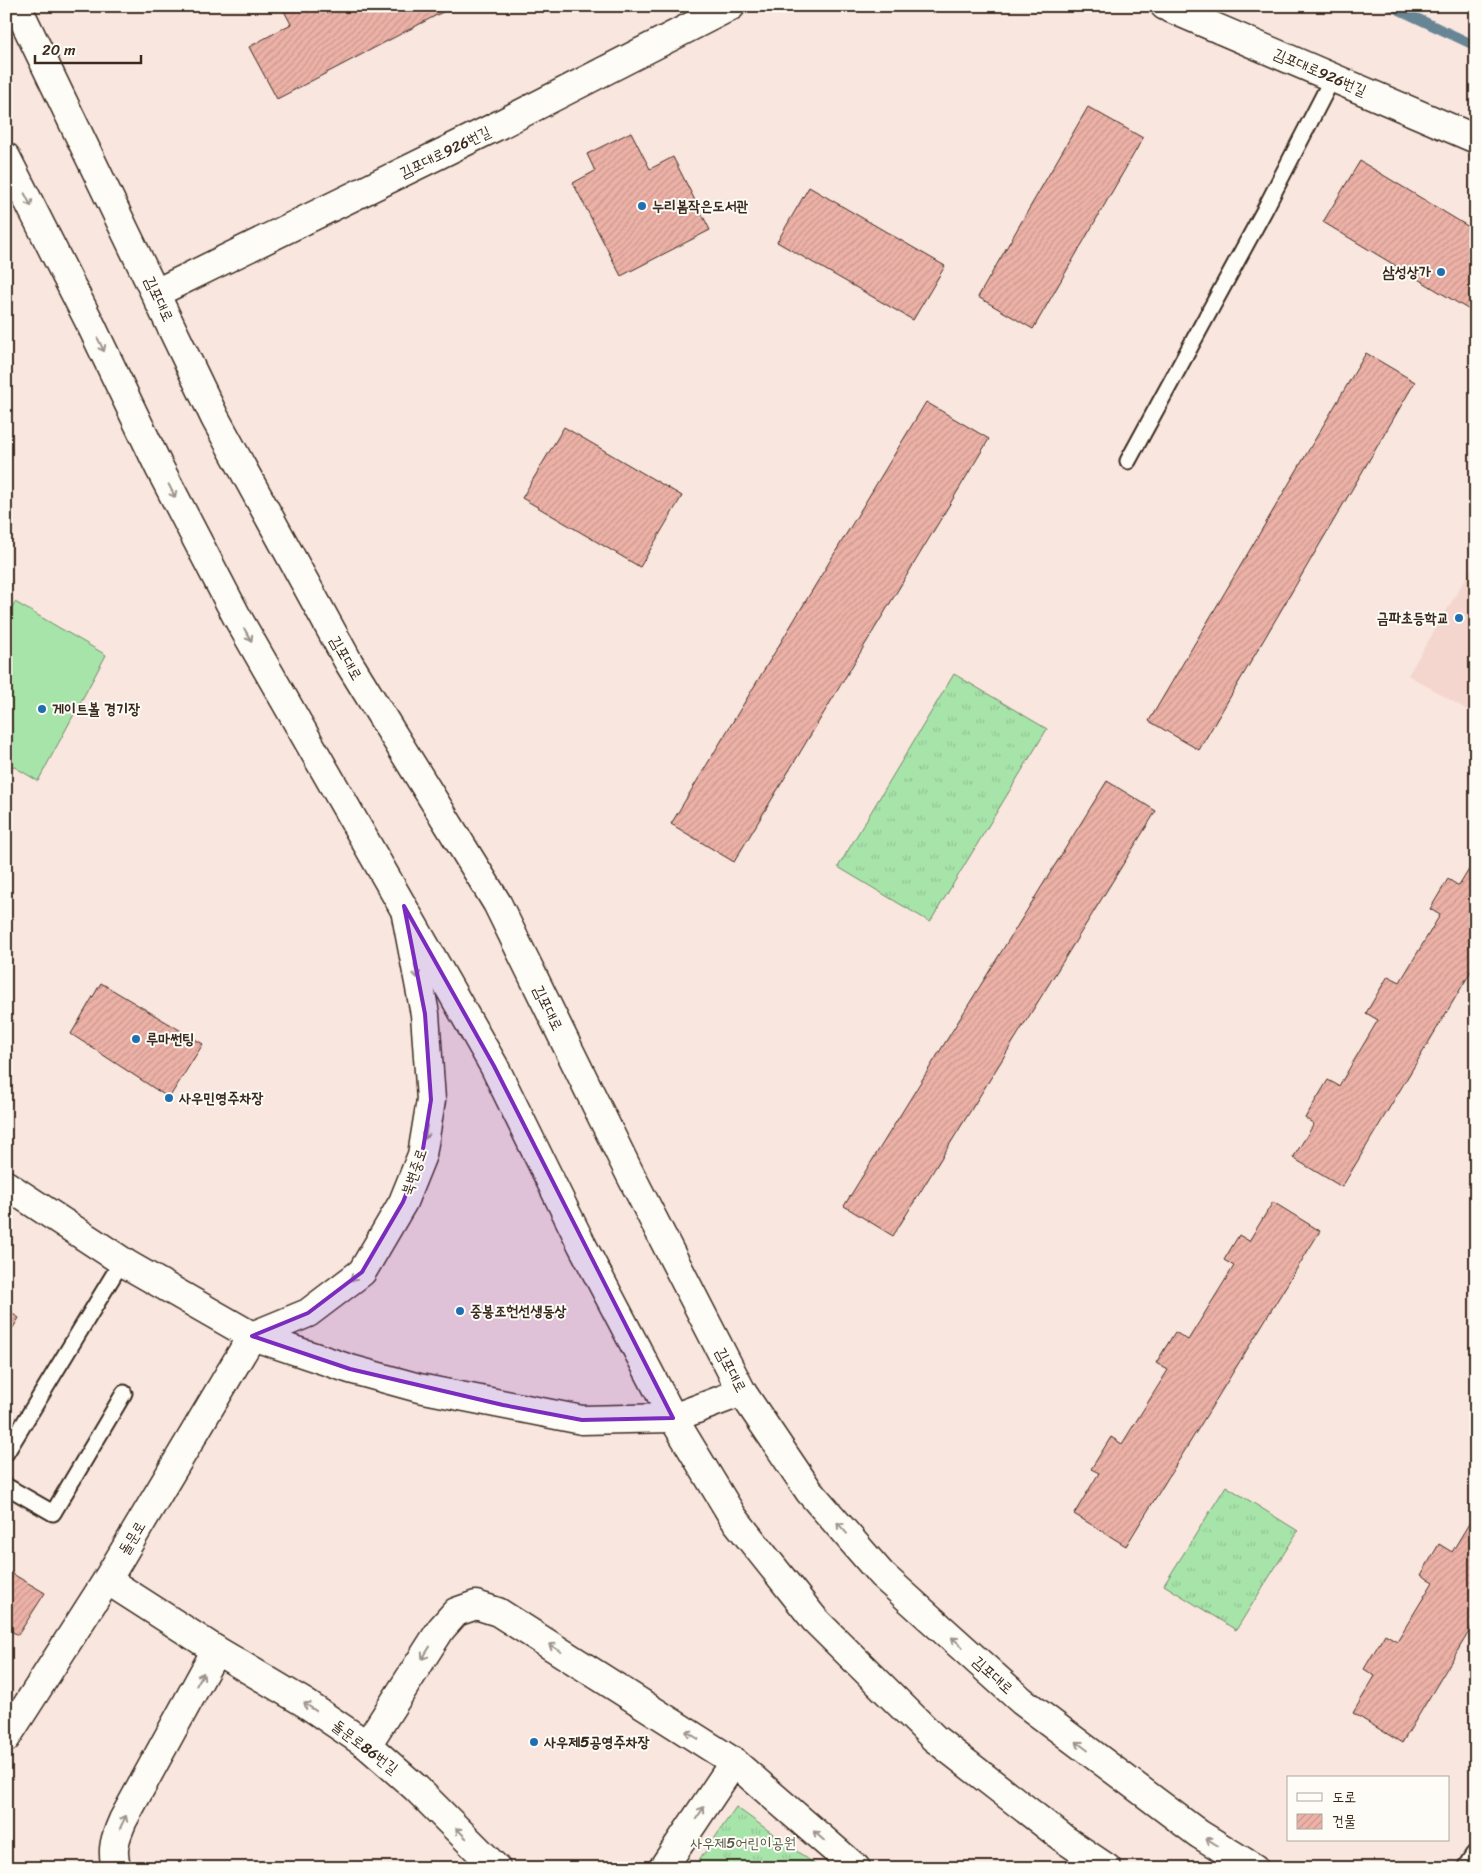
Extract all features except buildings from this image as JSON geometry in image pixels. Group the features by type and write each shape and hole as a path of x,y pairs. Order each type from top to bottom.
{"main road":[{"name":"김포대로","path":"17,6 215,418 349,663 497,903 630,1174 742,1392 810,1491 882,1574 1022,1701 1199,1834 1254,1868"},
{"name":"김포대로926번길","path":"156,293 495,127 731,6"},
{"name":"김포대로926번길","path":"1165,6 1476,139"},
{"path":"6,157 236,615 494,1066 582,1245 673,1418 733,1517 815,1620 934,1738 1064,1840 1107,1868"},
{"name":"북변중로","path":"252,1336 308,1313 362,1272 404,1202 422,1155 431,1100 425,1024 404,906"},
{"path":"6,1185 122,1261 252,1336 367,1374 419,1388 582,1420 673,1418 742,1392"},
{"name":"돌문로","path":"6,1738 107,1580 252,1336"},
{"name":"돌문로86번길","path":"107,1580 216,1650 305,1703 367,1745 416,1788 496,1868"},
{"path":"367,1745 441,1629 456,1612 476,1604 498,1612 734,1762 856,1868"},
{"path":"117,1868 113,1859 114,1840 123,1820 216,1650"},
{"path":"663,1868 734,1762"}],"street":[{"path":"1469,1868 1476,1858"}],"lane":[{"path":"1128,460 1264,212 1333,77"},
{"path":"6,1453 122,1261"},
{"path":"6,1486 53,1513 124,1393"}],"highlighted area":[{"path":"404,906 494,1066 673,1418 582,1420 503,1405 350,1369 252,1336 308,1313 362,1272 403,1202 422,1155 431,1100 425,1014"}],"shaded area":[{"name":"금파초등학교","path":"1476,561 1476,715 1408,675"}],"green space":[{"name":"게이트볼 경기장","path":"15,602 106,655 38,781 6,762 6,618"},
{"path":"954,674 1047,729 930,922 838,867"},
{"path":"1226,1486 1298,1531 1236,1630 1164,1585"},
{"name":"사우제5어린이공원","path":"736,1807 820,1868 694,1868"}],"waterway":[{"path":"1391,6 1476,46"}],"place":[{"name":"누리봄작은도서관","path":"642,206"},
{"name":"삼성상가","path":"1441,272"},
{"name":"금파초등학교","path":"1459,618"},
{"name":"게이트볼 경기장","path":"42,709"},
{"name":"루마썬팅","path":"136,1039"},
{"name":"사우민영주차장","path":"169,1098"},
{"name":"중봉조헌선생동상","path":"460,1311"},
{"name":"사우제5공영주차장","path":"534,1742"}]}
